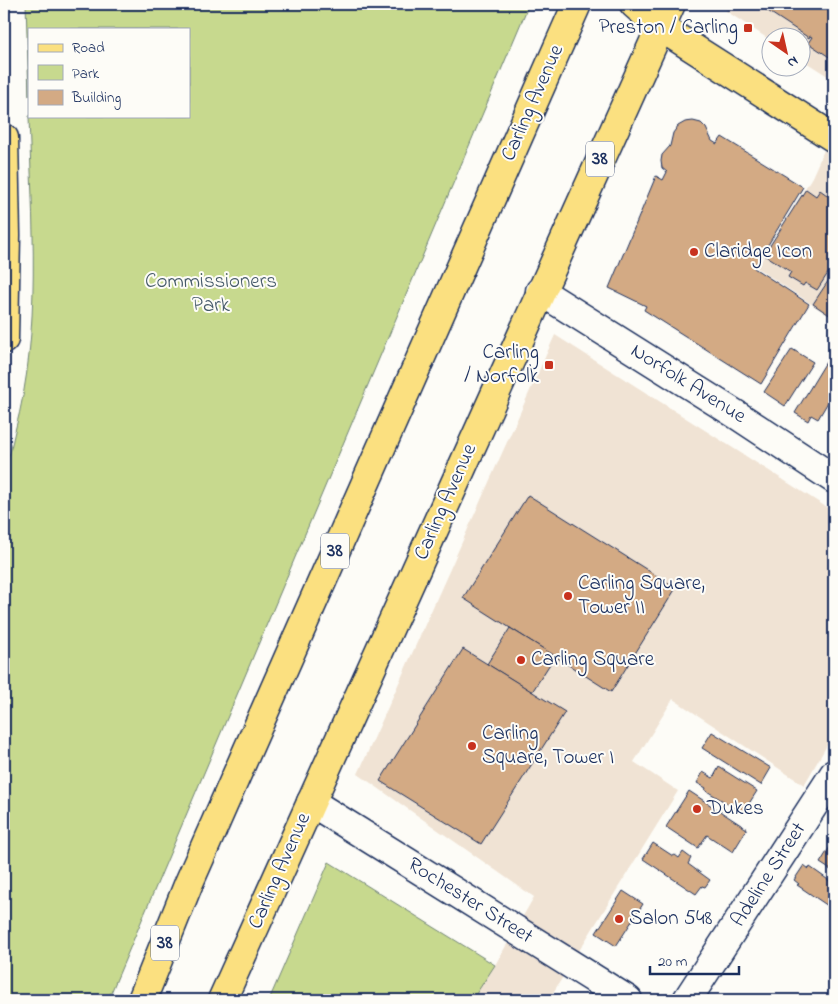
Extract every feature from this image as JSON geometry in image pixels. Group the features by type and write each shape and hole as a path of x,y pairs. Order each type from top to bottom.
{"main road":[{"name":"Carling Avenue","path":"142,1000 188,885 577,4"},
{"path":"634,4 666,16 834,138"},
{"name":"Carling Avenue","path":"222,1000 540,290 666,16"},
{"path":"4,138 6,235 4,339"}],"street":[{"name":"Norfolk Avenue","path":"540,290 834,479"},
{"name":"Adeline Street","path":"687,1000 834,774"},
{"name":"Rochester Street","path":"311,802 628,1000"}],"shaded area":[{"path":"728,4 834,4 834,80 810,65 810,28 760,28 760,33 726,11"},
{"path":"834,128 834,319 757,268 812,177"},
{"path":"555,335 834,512 834,733 804,785 673,699 634,762 678,791 551,996 557,1000 472,1000 495,965 534,897 358,774"}],"green space":[{"name":"Commissioners Park","path":"26,4 529,4 108,1000 4,1000 4,471 23,393 32,315 33,235 29,118 190,118 190,28 28,28 28,65"},
{"path":"329,862 495,965 472,1000 269,1000"}],"building":[{"path":"757,4 834,4 834,60 810,44 812,37 810,36 810,28 794,28"},
{"name":"Claridge Icon","path":"685,122 701,123 706,128 712,141 717,144 722,137 803,187 754,268 809,304 761,384 644,310 646,306 609,288 656,176 663,180 667,172 662,168 661,161 662,155 670,146 673,133 678,126"},
{"path":"806,189 816,196 820,190 834,200 834,264 817,290 805,283 803,286 788,277 791,272 764,255"},
{"path":"834,272 834,318 813,304"},
{"path":"792,349 813,362 785,406 764,392"},
{"path":"826,362 834,367 834,392 818,419 811,415 808,421 795,413"},
{"name":"Carling Square, Tower II","path":"528,495 676,588 611,692 463,598"},
{"name":"Carling Square","path":"510,628 555,656 532,692 487,664"},
{"name":"Carling Square, Tower I","path":"463,649 565,712 481,844 380,781"},
{"path":"712,732 771,768 761,785 702,748"},
{"path":"719,767 757,791 743,813 697,783 703,772 713,778"},
{"name":"Dukes","path":"689,791 747,829 733,852 707,835 698,848 666,827"},
{"path":"834,842 834,872 820,863"},
{"path":"653,843 673,856 675,855 679,858 683,852 691,858 688,864 710,880 705,887 702,886 696,894 643,859"},
{"path":"804,865 809,869 810,867 834,884 834,910 797,885 799,884 794,880"},
{"name":"Salon 548","path":"623,891 643,904 616,946 596,933"}],"place":[{"name":"Preston / Carling","path":"748,28"},
{"name":"Claridge Icon","path":"694,252"},
{"name":"Carling / Norfolk","path":"549,365"},
{"name":"Carling Square, Tower II","path":"568,596"},
{"name":"Carling Square","path":"521,660"},
{"name":"Carling Square, Tower I","path":"472,746"},
{"name":"Dukes","path":"697,809"},
{"name":"Salon 548","path":"619,919"}]}
